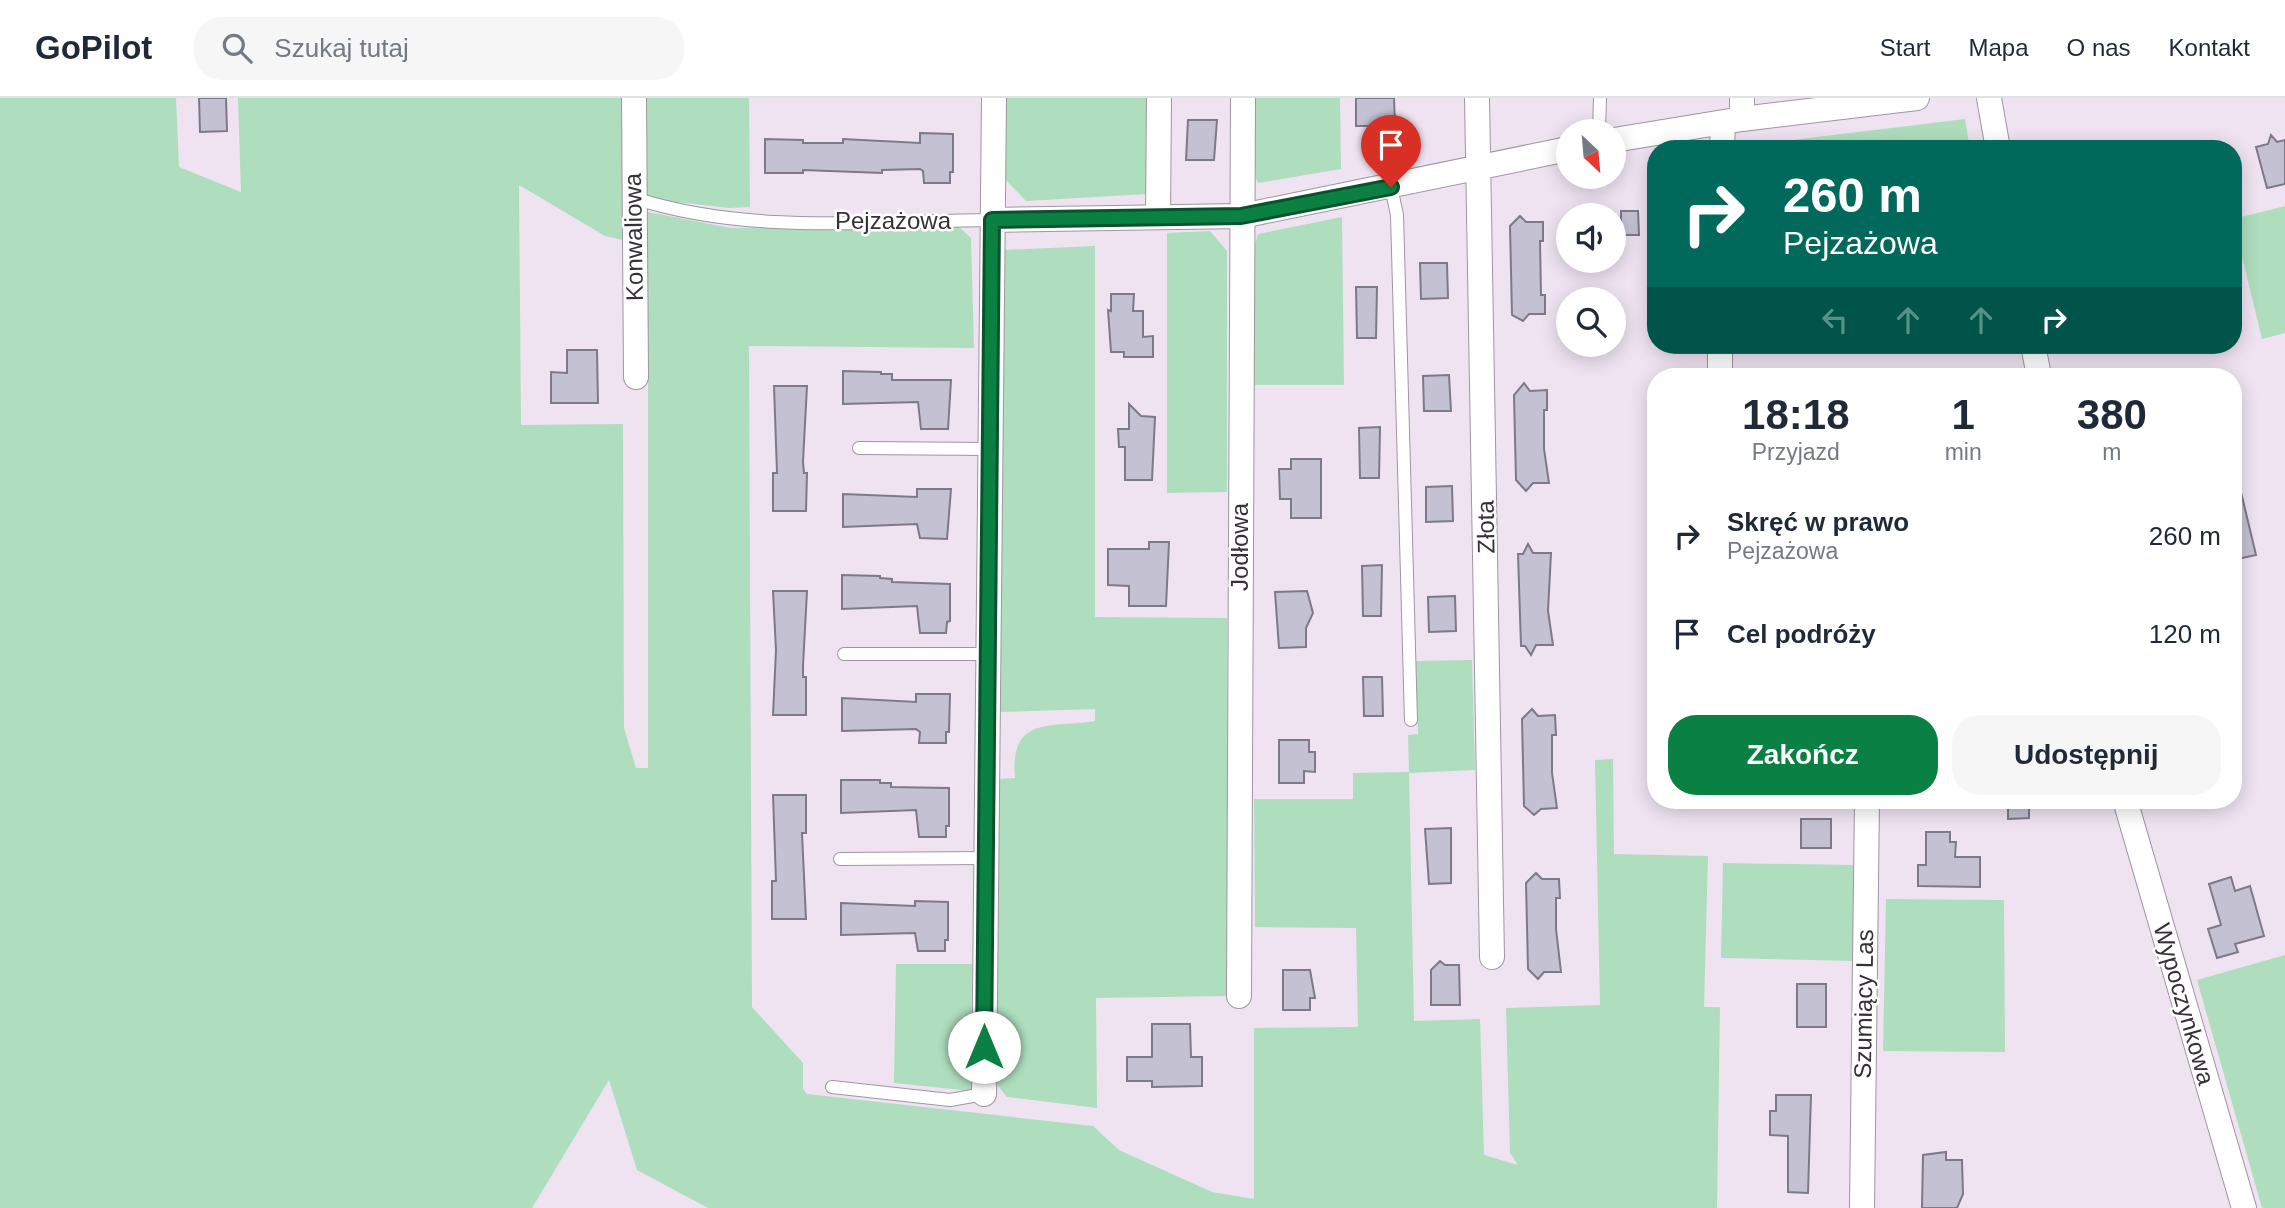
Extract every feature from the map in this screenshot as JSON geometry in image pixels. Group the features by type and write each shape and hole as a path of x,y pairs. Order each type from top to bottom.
{"street":[{"name":"Konwaliowa","path":"634,98 636,377"},
{"path":"984,1094 994,98"},
{"path":"1158,217 1159,98"},
{"name":"Jodłowa","path":"1239,996 1243,98"},
{"name":"Złota","path":"1477,98 1492,957"},
{"path":"1626,137 1736,114 1917,98"},
{"path":"1989,98 1996,140"},
{"path":"1726,140 1736,114"},
{"name":"Pejzażowa","path":"992,220 1241,216 1556,152"},
{"name":"Szumiący Las","path":"1862,1208 1867,809"},
{"name":"Wypoczynkowa","path":"2128,809 2244,1208"}],"lane":[{"path":"1600,98 1600,119"},
{"path":"1391,187 1397,215 1411,720"},
{"name":"Pejzażowa","path":"633,198 666,208 752,222 992,220"},
{"path":"859,448 989,449"},
{"path":"844,654 990,654"},
{"path":"840,859 986,858"},
{"path":"832,1087 950,1100 984,1094"}],"green space":[{"path":"0,98 176,98 179,167 241,192 238,98 625,98 623,240 605,236 519,185 521,425 623,424 624,728 636,768 648,768 648,212 731,228 958,226 971,238 974,348 749,346 752,1007 803,1063 803,1089 807,1094 1093,1126 1119,1150 1212,1192 1254,1199 1254,1028 1358,1027 1356,928 1255,927 1254,799 1353,799 1353,773 1409,772 1408,735 1418,734 1416,661 1472,660 1475,770 1409,773 1414,1021 1480,1019 1484,1155 1518,1165 1510,1153 1506,1008 1600,1005 1595,760 1613,759 1614,854 1708,856 1704,1007 1720,1007 1717,1208 708,1208 637,1170 609,1080 532,1208 0,1208"},
{"path":"643,98 749,98 750,207 729,208 649,199 643,189"},
{"path":"1003,98 1149,98 1148,194 1026,201 1002,176"},
{"path":"1251,98 1340,98 1341,169 1258,183 1252,168"},
{"path":"1965,119 1968,140 1792,140"},
{"path":"2285,206 2285,333 2262,339 2242,256 2242,217"},
{"path":"1342,217 1344,385 1252,385 1252,254 1258,234"},
{"path":"1210,231 1227,251 1227,492 1167,493 1167,233"},
{"path":"1095,246 1095,617 1227,618 1228,996 1096,998 1097,1108 1007,1097 995,1082 998,779 1015,778 1015,758 1019,744 1026,734 1037,728 1095,721 1095,709 999,712 1002,250"},
{"path":"1723,863 1853,865 1853,961 1721,958"},
{"path":"1886,899 2004,900 2005,1052 1883,1051"},
{"path":"2285,955 2285,1208 2262,1208 2197,980"},
{"path":"896,964 972,964 971,1091 894,1083"}],"building":[{"path":"199,98 226,98 227,131 200,132"},
{"path":"1356,98 1394,98 1395,126 1382,126 1375,132 1370,126 1356,126"},
{"path":"1188,120 1217,120 1214,160 1186,160"},
{"path":"920,133 953,134 953,172 950,172 950,183 924,183 923,171 920,169 882,170 882,173 803,170 803,173 765,173 765,139 803,140 803,143 843,143 843,139 920,143"},
{"path":"2271,135 2277,142 2285,140 2285,184 2267,188 2256,147 2268,144"},
{"path":"1626,211 1638,211 1639,235 1626,235"},
{"path":"1520,216 1526,222 1543,222 1543,241 1540,241 1541,295 1545,295 1545,314 1529,314 1523,321 1512,315 1510,226"},
{"path":"1420,263 1447,263 1448,298 1421,299"},
{"path":"1356,287 1377,287 1376,338 1357,338"},
{"path":"1111,294 1134,294 1133,311 1143,311 1143,337 1153,336 1153,357 1124,357 1124,352 1111,352 1108,310 1111,311"},
{"path":"567,350 597,350 598,403 551,403 551,372 567,373"},
{"path":"843,371 892,374 892,380 951,380 948,429 921,429 918,402 843,404"},
{"path":"1449,375 1451,411 1424,411 1423,376"},
{"path":"1524,383 1530,391 1547,390 1544,449 1549,483 1533,483 1526,491 1516,480 1514,395"},
{"path":"774,386 807,386 803,462 804,473 807,473 806,511 773,511 773,473 777,473"},
{"path":"1129,404 1141,416 1155,417 1152,480 1125,480 1125,447 1119,447 1118,429 1129,429"},
{"path":"1380,427 1379,478 1360,478 1359,428"},
{"path":"1291,459 1321,459 1321,518 1291,518 1291,499 1280,499 1279,469 1291,469"},
{"path":"1452,486 1453,521 1426,522 1426,487"},
{"path":"917,489 951,489 947,539 920,538 917,524 843,527 843,494 917,497"},
{"path":"2242,496 2256,555 2242,558"},
{"path":"1149,542 1169,542 1166,606 1129,606 1129,586 1108,585 1108,549 1149,549"},
{"path":"1528,544 1533,553 1551,553 1548,611 1553,645 1536,645 1531,655 1525,646 1521,646 1518,554 1523,554"},
{"path":"1382,565 1381,616 1363,616 1362,566"},
{"path":"842,575 880,576 892,579 892,582 950,584 950,621 947,622 946,633 920,633 917,606 842,609"},
{"path":"773,591 807,591 803,666 803,677 806,677 806,715 773,715 776,650"},
{"path":"1307,591 1313,613 1306,628 1306,647 1279,648 1275,592"},
{"path":"1455,596 1456,631 1429,632 1428,597"},
{"path":"1363,677 1382,677 1383,716 1364,716"},
{"path":"916,694 950,694 946,743 919,743 920,732 916,729 842,731 842,698 916,702"},
{"path":"1532,709 1538,716 1555,715 1556,735 1552,735 1552,773 1557,808 1541,809 1534,815 1524,806 1522,719"},
{"path":"1279,740 1309,740 1309,752 1315,752 1315,772 1304,771 1304,783 1279,783"},
{"path":"841,780 880,780 880,783 891,783 891,787 949,788 949,826 946,826 946,837 919,837 916,810 841,813"},
{"path":"773,795 806,795 806,833 802,833 806,919 772,919 772,881 776,881"},
{"path":"2008,809 2029,809 2029,818 2008,819"},
{"path":"1801,819 1831,819 1831,848 1801,848"},
{"path":"1451,828 1451,883 1429,884 1425,829"},
{"path":"1926,832 1950,832 1950,842 1956,842 1955,857 1980,857 1980,887 1918,886 1918,865 1926,865"},
{"path":"1536,873 1542,879 1559,879 1560,898 1556,898 1556,929 1561,972 1544,972 1538,979 1528,969 1526,883"},
{"path":"2231,877 2235,891 2250,886 2264,936 2235,944 2238,952 2217,958 2208,929 2221,925 2209,884"},
{"path":"915,901 948,902 948,940 945,940 945,951 918,951 915,933 841,935 841,903 915,906"},
{"path":"1440,961 1445,965 1459,965 1460,1005 1431,1005 1431,970"},
{"path":"1283,970 1310,970 1315,998 1310,998 1310,1010 1283,1010"},
{"path":"1797,984 1826,984 1826,1027 1797,1027"},
{"path":"1152,1024 1190,1024 1191,1057 1202,1057 1202,1086 1152,1087 1152,1081 1127,1081 1127,1057 1152,1057"},
{"path":"1776,1095 1811,1095 1808,1193 1788,1192 1788,1136 1770,1135 1770,1111 1776,1111"},
{"path":"1946,1152 1946,1160 1962,1160 1963,1194 1957,1208 1922,1208 1923,1155"}],"route":[{"path":"984,1047 990,676 992,220 1241,216 1391,187"}]}
